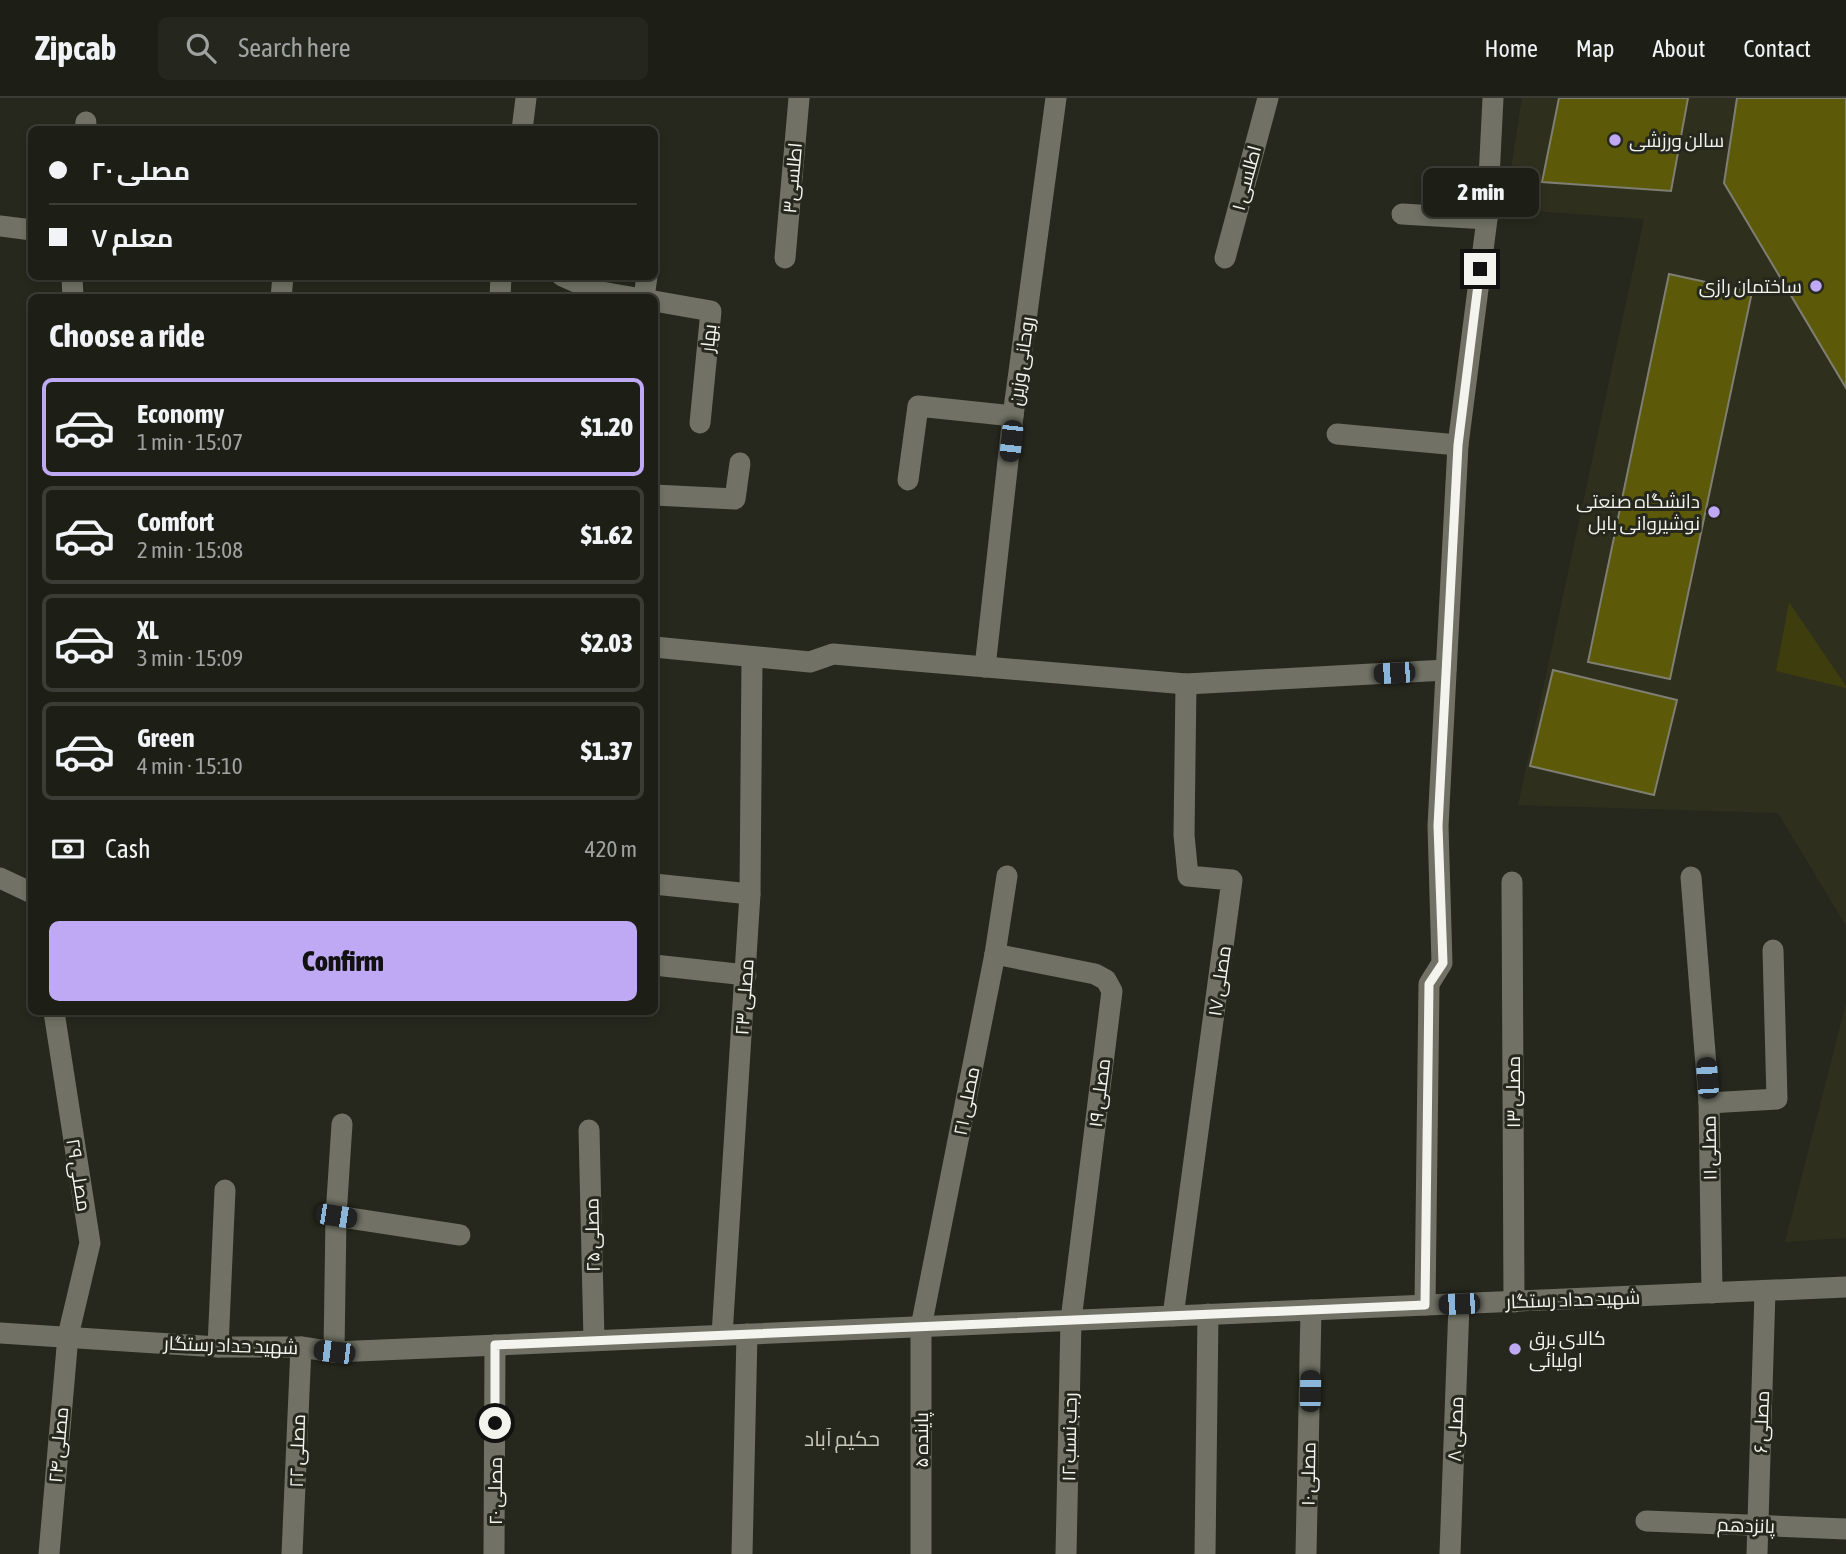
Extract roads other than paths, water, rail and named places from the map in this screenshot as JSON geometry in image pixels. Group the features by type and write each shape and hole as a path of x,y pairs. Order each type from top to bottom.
{"street":[{"path":"522,126 526,98"},
{"name":"اطلسی۳","path":"785,258 799,98"},
{"name":"روحانی وزین","path":"985,667 1013,416 1056,98"},
{"name":"اطلسی ۱","path":"1225,258 1268,98"},
{"path":"1425,1305 1429,984 1443,963 1438,826 1458,445 1487,219 1493,98"},
{"path":"1402,214 1487,219"},
{"path":"0,226 28,230"},
{"path":"570,280 596,294"},
{"name":"بهار","path":"658,302 711,311 700,423"},
{"path":"908,481 918,406 1013,416"},
{"path":"1337,434 1458,445"},
{"path":"658,495 735,499 740,463"},
{"path":"658,647 810,662 833,654 1186,684 1446,670"},
{"name":"مصلی ۲۳","path":"722,1335 750,894 752,658"},
{"name":"مصلی ۱۷","path":"1173,1316 1232,880 1188,876 1184,835 1186,684"},
{"name":"مصلی ۲۱","path":"921,1326 995,954 1007,876"},
{"name":"مصلی ۱۱","path":"1691,877 1709,1103 1712,1293"},
{"path":"0,878 28,890"},
{"name":"مصلی ۱۳","path":"1512,882 1514,1302"},
{"path":"658,884 750,894"},
{"path":"1709,1103 1777,1099 1773,950"},
{"name":"مصلی ۱۹","path":"995,954 1095,974 1106,980 1112,991 1071,1320"},
{"path":"658,965 746,975"},
{"name":"مصلی ۲۹","path":"54,1015 90,1243 68,1336"},
{"path":"334,1352 336,1216 342,1124"},
{"name":"مصلی ۲۵","path":"589,1129 594,1340"},
{"path":"218,1347 225,1190"},
{"path":"336,1216 460,1235"},
{"name":"شهید حداد رستگار","path":"0,1333 218,1347 301,1348 334,1352 1846,1287"},
{"name":"مصلی ۶","path":"1757,1554 1765,1291"},
{"name":"مصلی ۸","path":"1450,1554 1459,1304"},
{"name":"مصلی ۱۰","path":"1306,1554 1311,1310"},
{"path":"1205,1554 1208,1314"},
{"name":"رجب نسب ۱۲","path":"1066,1554 1071,1320"},
{"name":"پاینده ۵","path":"920,1554 921,1326"},
{"path":"742,1554 747,1334"},
{"name":"مصلی ۲۴","path":"49,1554 68,1336"},
{"name":"مصلی ۲۰","path":"494,1554 495,1345"},
{"name":"مصلی ۲۲","path":"292,1554 301,1348"},
{"name":"پانزدهم","path":"1646,1521 1846,1529"}],"place":[{"name":"سالن ورزشی","path":"1615,140"},
{"name":"ساختمان رازی","path":"1816,286"},
{"name":"دانشگاه صنعتی نوشیروانی بابل","path":"1714,512"},
{"name":"کالای برق اولیائی","path":"1515,1349"}],"district":[{"name":"حکیم آباد","path":"842,1438"}]}
